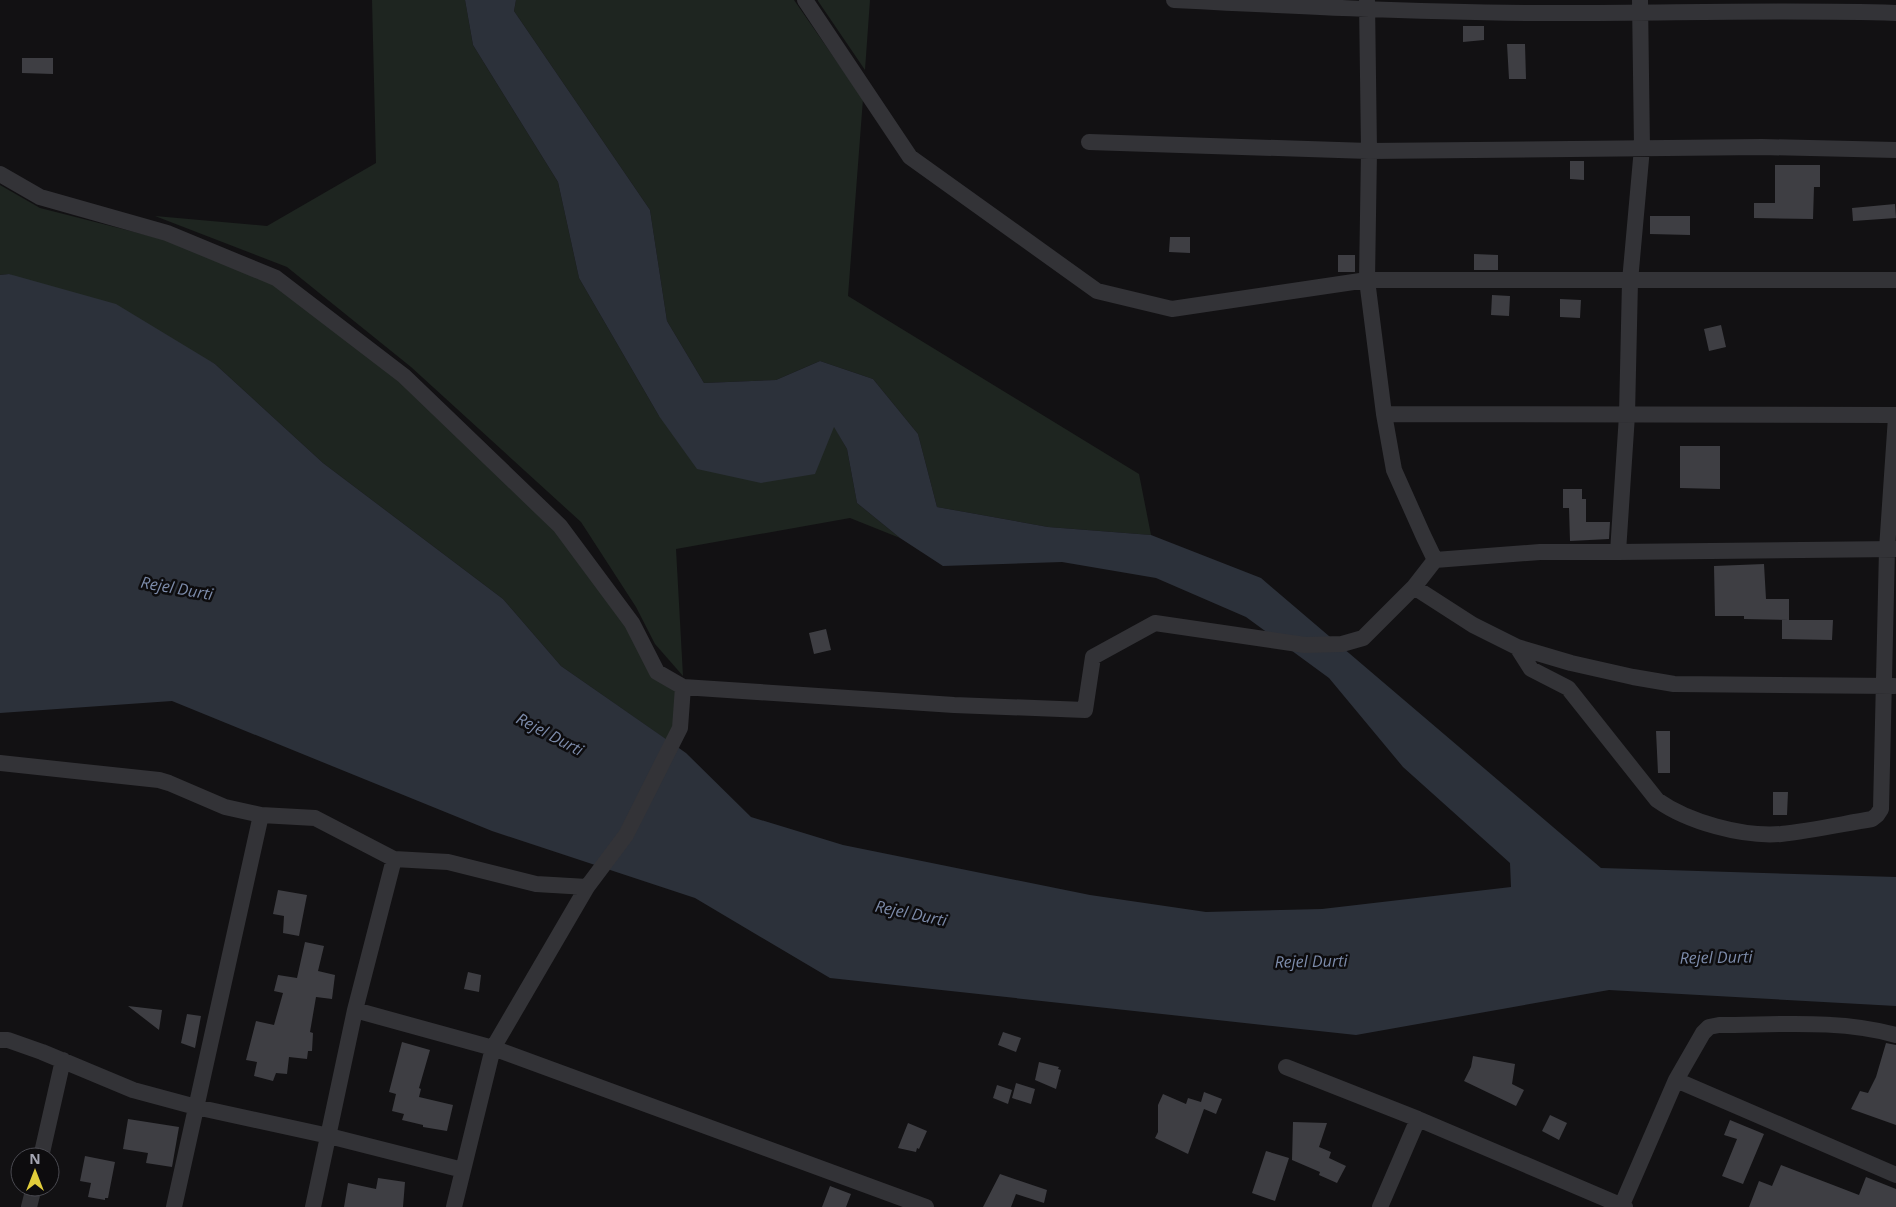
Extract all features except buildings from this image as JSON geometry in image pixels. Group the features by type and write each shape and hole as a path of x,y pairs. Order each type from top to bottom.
{"street":[{"path":"805,0 910,157 1098,291 1172,309 1367,280 1896,280"},
{"path":"1174,0 1367,5 1531,13 1639,6 1896,13"},
{"path":"1367,5 1369,151 1367,280 1384,414 1394,470 1435,560"},
{"path":"1618,552 1627,415 1630,281 1642,148 1639,6"},
{"path":"1089,142 1369,151 1762,147 1896,150"},
{"path":"0,174 40,197 167,233 276,278 404,376 560,526 632,623 657,672 683,687 944,704 1085,710 1093,657 1154,623 1305,644 1342,644 1363,638 1414,587 1435,560 1540,552 1892,549"},
{"path":"1384,414 1896,416 1890,686 1881,810 1872,819 1779,834 1747,832 1709,825 1671,810 1657,800 1568,688 1532,669 1517,647"},
{"path":"1414,587 1473,625 1517,647 1571,663 1633,677 1674,684 1890,686"},
{"path":"454,1207 493,1048 588,887 626,835 680,728 683,687"},
{"path":"0,763 159,780 225,807 261,815 315,818 394,858 448,862 536,884 588,887"},
{"path":"174,1207 261,815"},
{"path":"313,1207 355,1010 394,858"},
{"path":"355,1010 493,1048 924,1207"},
{"path":"1286,1067 1418,1119 1622,1206 1676,1080 1703,1033 1709,1027 1719,1025 1848,1026 1874,1029 1896,1035"},
{"path":"0,1040 8,1040 63,1060 133,1090 196,1107 329,1136 463,1170"},
{"path":"43,1147 63,1060"},
{"path":"1676,1080 1896,1175"},
{"path":"1380,1207 1418,1119"}],"shaded area":[{"path":"372,0 465,0 473,45 558,182 579,278 659,416 834,426 847,449 857,503 900,538 850,518 676,549 683,676 655,644 636,607 581,522 411,367 287,267 155,216 267,226 376,163"},
{"path":"516,0 794,0 863,99 848,296 1139,474 1151,535 1048,527 937,507 918,434 873,379 820,361 776,380 704,383 667,321 650,210 514,11"},
{"path":"870,0 865,70 818,1"},
{"path":"0,185 40,208 166,240 274,285 399,380 556,531 676,691 675,726 667,740 561,666 503,599 323,463 215,364 9,274 0,275"}],"water":[{"name":"Rejel Durti","path":"465,0 516,0 514,11 650,210 667,321 704,383 776,380 820,361 873,379 918,434 937,507 1048,527 1151,535 1261,578 1601,868 1896,877 1896,1006 1609,990 1356,1035 830,978 695,898 492,831 172,701 0,713 0,275 9,274 116,304 215,364 323,463 503,599 561,666 686,753 751,817 843,845 1090,895 1206,912 1322,909 1511,887 1510,863 1403,767 1329,678 1246,617 1156,578 1062,562 943,566 900,538 857,503 847,449 834,427 815,474 761,483 697,469 659,416 579,278 558,182 473,45"}]}
